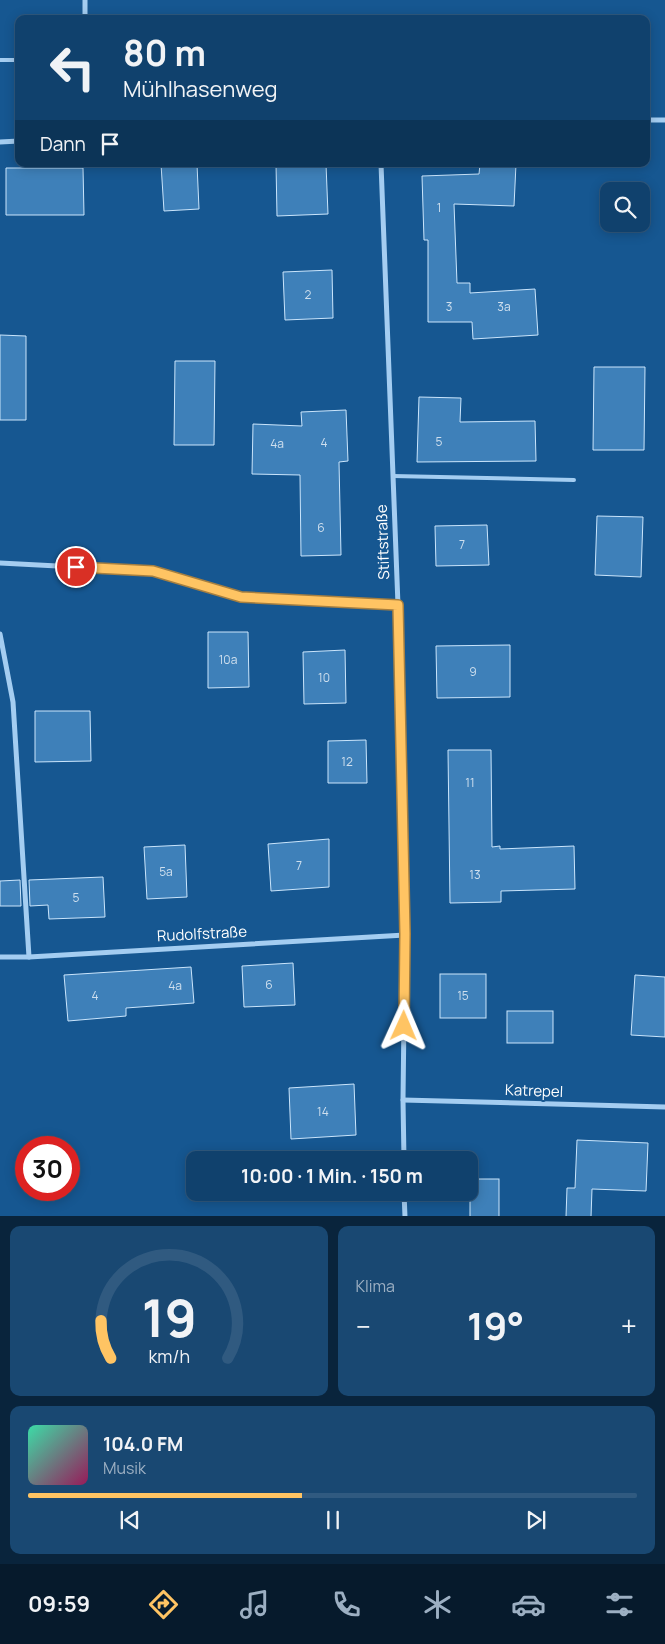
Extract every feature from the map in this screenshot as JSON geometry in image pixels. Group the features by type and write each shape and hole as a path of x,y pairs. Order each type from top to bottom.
{"street":[{"path":"85,0 85,15"},
{"path":"650,120 665,120"},
{"path":"0,142 15,141"},
{"name":"Stiftstraße","path":"380,167 398,605 405,934 404,1151"},
{"path":"0,563 153,571 241,597 398,605"},
{"path":"0,634 13,702 29,957"},
{"name":"Rudolfstraße","path":"0,957 29,957 405,934"},
{"name":"Katrepel","path":"403,1100 665,1107"},
{"path":"404,1201 405,1216"}],"lane":[{"path":"0,60 15,60"},
{"path":"393,476 574,480"}],"building":[{"path":"161,167 197,167 199,209 164,211"},
{"path":"276,167 326,167 328,214 277,216"},
{"path":"480,167 516,167 514,206 454,204 457,283 470,283 470,293 535,289 538,335 473,339 472,322 428,322 428,240 424,240 422,176 479,174"},
{"path":"6,168 83,168 84,215 6,215"},
{"path":"332,270 333,318 285,320 283,272"},
{"path":"0,335 26,336 26,420 0,420"},
{"path":"175,361 215,361 214,445 174,445"},
{"path":"594,367 645,367 644,450 593,450"},
{"path":"419,397 461,398 460,422 535,421 536,461 417,462"},
{"path":"346,410 348,461 339,462 341,555 301,556 300,475 252,474 253,424 302,426 301,412"},
{"path":"597,516 643,517 641,577 595,575"},
{"path":"487,525 489,565 436,566 435,526"},
{"path":"208,632 248,632 249,687 208,688"},
{"path":"510,645 510,697 437,698 436,646"},
{"path":"345,650 346,703 304,704 303,652"},
{"path":"35,711 90,711 91,761 35,762"},
{"path":"366,740 367,783 328,783 328,741"},
{"path":"448,750 491,750 492,847 500,846 500,849 574,846 575,889 501,891 501,902 450,903"},
{"path":"329,839 329,887 271,891 268,844"},
{"path":"185,845 187,897 147,899 144,847"},
{"path":"103,877 105,917 49,919 48,905 30,906 29,880"},
{"path":"20,880 21,906 0,906 0,881"},
{"path":"293,963 295,1005 244,1007 242,966"},
{"path":"191,967 194,1003 126,1008 126,1016 68,1021 64,975"},
{"path":"440,974 486,974 486,1018 440,1018"},
{"path":"635,975 665,977 665,1037 631,1035"},
{"path":"507,1011 553,1011 553,1043 507,1043"},
{"path":"354,1084 356,1135 291,1139 289,1088"},
{"path":"577,1140 648,1143 646,1191 592,1189 591,1216 566,1216 567,1188 575,1188"},
{"path":"478,1179 499,1179 499,1216 470,1216 470,1201 478,1201"}],"route":[{"path":"76,567 153,571 241,597 398,605 405,934 404,1026"}]}
